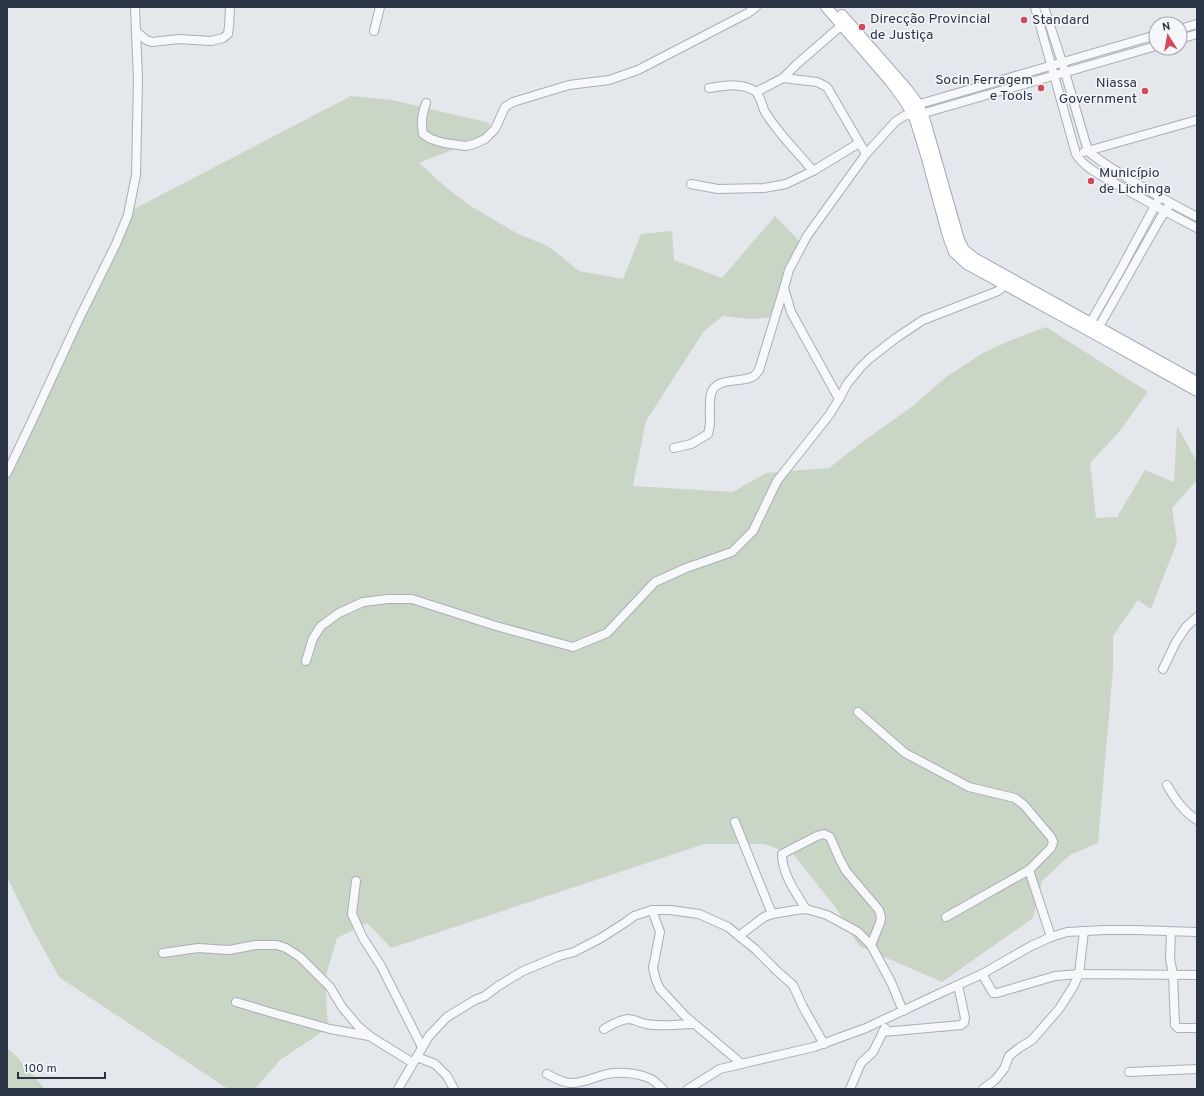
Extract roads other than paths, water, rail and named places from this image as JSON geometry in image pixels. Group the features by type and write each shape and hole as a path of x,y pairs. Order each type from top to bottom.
{"main road":[{"path":"826,7 914,111"},
{"path":"835,7 906,88 941,192 948,236 954,252 962,254 966,264 1007,282 1040,299 1196,386"}],"street":[{"path":"7,473 78,321 116,244 128,215 136,175 138,79 135,7"},
{"path":"137,32 146,40 152,42 179,39 211,41 223,38 228,34 230,7"},
{"path":"374,31 380,7"},
{"path":"426,103 422,114 421,124 423,134 431,140 444,143 466,146 474,144 485,139 495,129 505,107 513,102 569,85 609,80 638,70 748,13 756,7"},
{"path":"1035,7 1076,154 1081,162 1155,206 1197,228"},
{"path":"1044,7 1088,151 1110,168 1160,198 1197,216"},
{"path":"756,92 783,78 796,64 842,25"},
{"path":"674,448 691,444 708,434 710,423 709,410 711,392 716,385 754,377 758,370 789,270 807,236 866,154 896,121 914,111 1052,64 1148,37"},
{"path":"1142,38 1145,49"},
{"path":"1111,48 1114,58"},
{"path":"914,111 1054,75 1148,48"},
{"path":"783,78 817,82 827,87 866,154"},
{"path":"709,88 730,85 746,87 756,92 776,129 799,153 813,171"},
{"path":"1076,154 1197,120"},
{"path":"691,184 718,189 764,188 786,184 813,171 859,144"},
{"path":"1104,176 1110,168"},
{"path":"1093,328 1124,263 1160,198"},
{"path":"1093,328 1133,267 1170,203"},
{"path":"1124,263 1133,267"},
{"path":"306,661 313,638 322,626 339,614 363,602 388,599 412,599 496,626 573,647 607,633 655,582 686,568 732,552 753,531 777,481 830,414 847,384 860,368 896,338 923,320 998,291 1007,282"},
{"path":"784,288 791,312 839,399"},
{"path":"1163,669 1176,642 1186,627 1197,617"},
{"path":"858,712 905,753 969,787 1015,798 1024,805 1051,837 1053,842 1052,848 1029,870 946,917"},
{"path":"1167,785 1187,813 1197,820"},
{"path":"735,822 772,914"},
{"path":"806,909 789,879 782,860 782,854 817,836 824,834 830,837 846,871 879,910 881,917 872,945"},
{"path":"1029,870 1051,937"},
{"path":"356,881 352,914 363,938 381,966 422,1047"},
{"path":"739,936 764,917 772,914 806,909 827,915 858,932 872,945 892,982 903,1011"},
{"path":"652,910 660,932 653,968 660,989 694,1024 742,1064"},
{"path":"398,1089 429,1036 447,1017 475,1000 485,996 498,986 523,971 559,956 574,952 601,938 634,916 652,910 670,910 698,914 728,927 755,949 793,985 803,1007 824,1044"},
{"path":"688,1089 720,1070 814,1047 866,1028 982,974 1031,946 1067,932 1136,930 1197,932"},
{"path":"983,1089 995,1080 1004,1069 1009,1056 1032,1040 1059,1009 1073,987 1079,974 1084,931"},
{"path":"1171,932 1170,959 1173,974 1175,1025 1178,1028 1197,1028"},
{"path":"163,953 198,948 229,950 256,945 277,945 286,948 300,957 330,987 342,1007 358,1026 371,1037 415,1060 435,1064 447,1076 454,1089"},
{"path":"982,974 994,993 1055,976 1079,974 1197,975"},
{"path":"883,1032 961,1025 965,1018 958,985"},
{"path":"236,1002 330,1029 371,1037"},
{"path":"850,1089 861,1063 873,1052 888,1018"},
{"path":"604,1029 626,1019 635,1019 644,1024 694,1024"},
{"path":"1129,1072 1197,1069"},
{"path":"547,1074 560,1081 571,1083 604,1075 620,1073 635,1074 652,1079 663,1089"}],"place":[{"name":"Standard","path":"1024,20"},
{"name":"Direcção Provincial de Justiça","path":"862,27"},
{"name":"Socin Ferragem e Tools","path":"1041,88"},
{"name":"Niassa Government","path":"1145,91"},
{"name":"Município de Lichinga","path":"1091,181"}]}
